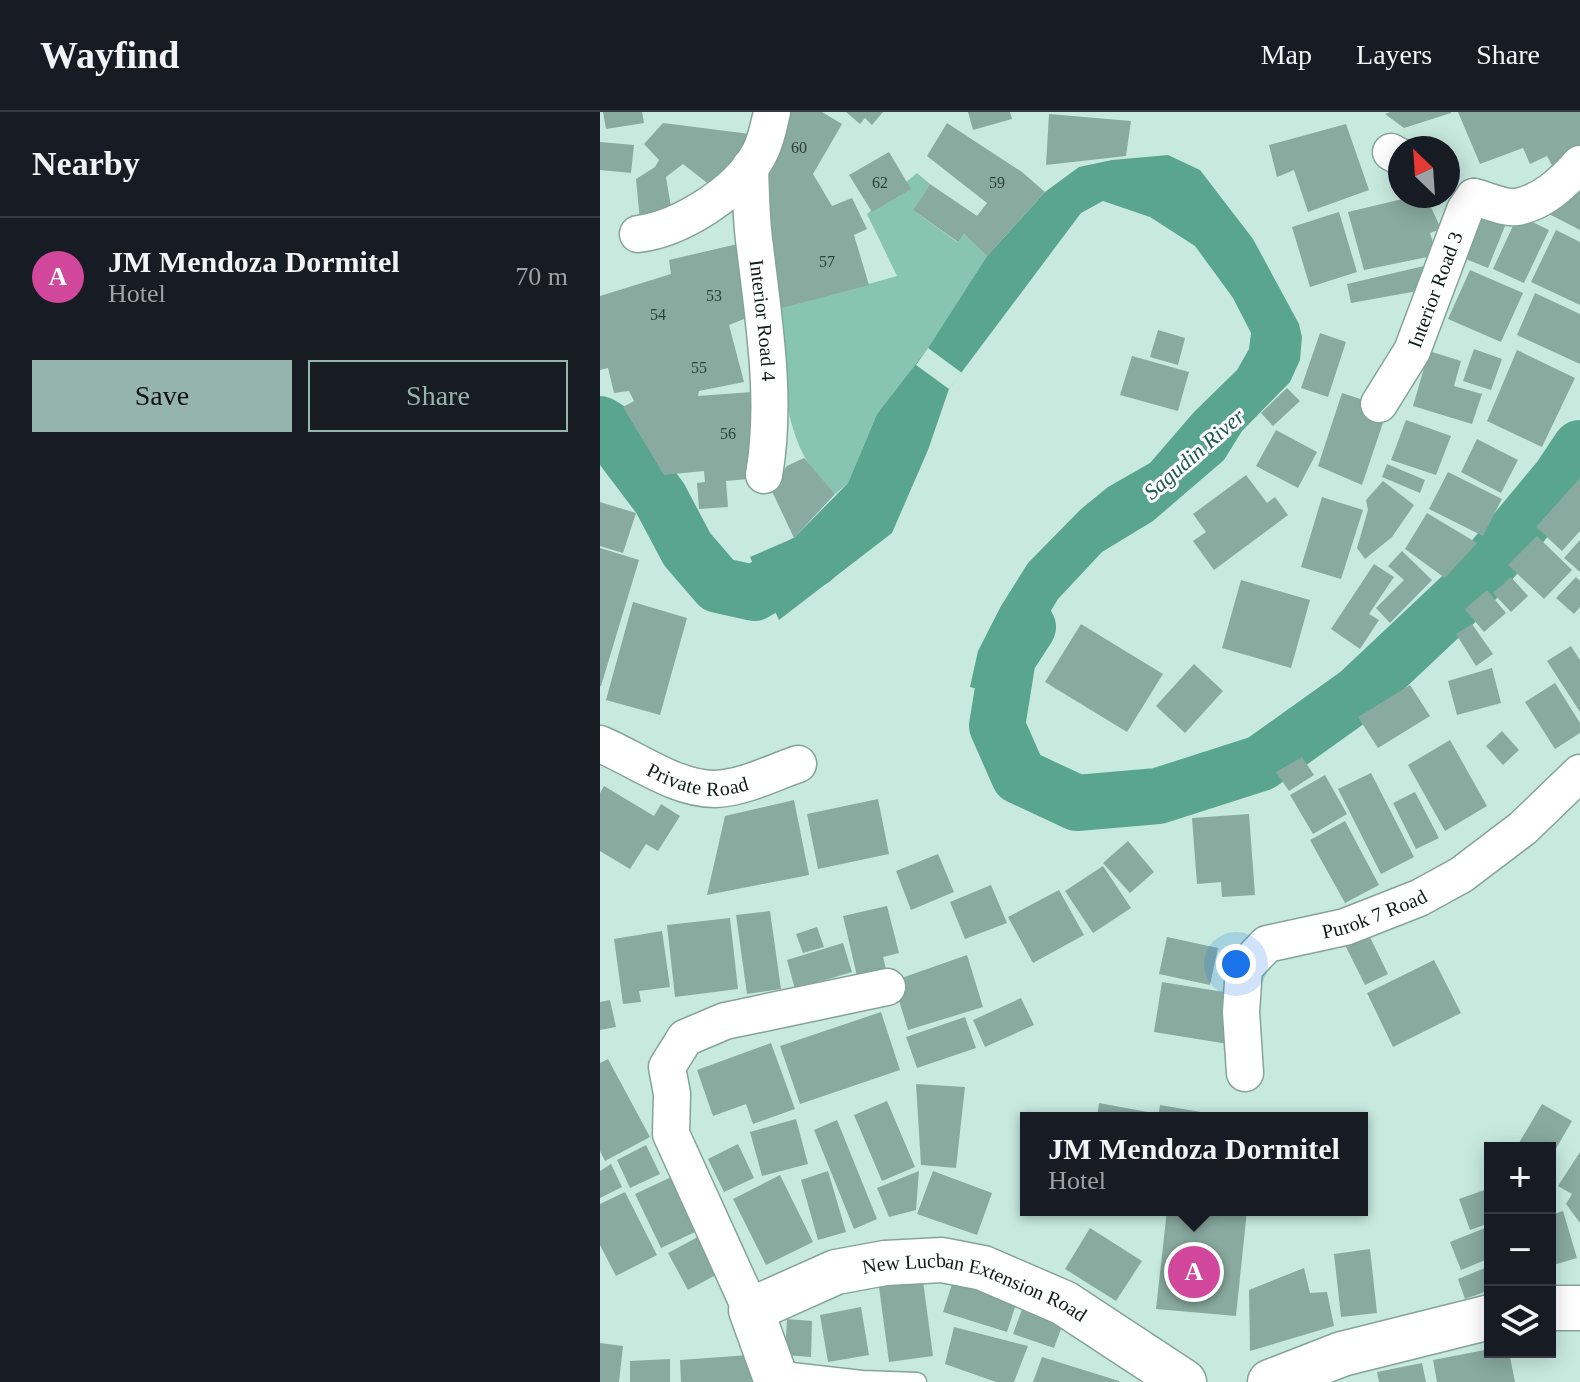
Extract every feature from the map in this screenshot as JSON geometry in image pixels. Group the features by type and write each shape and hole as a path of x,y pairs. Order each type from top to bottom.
{"street":[{"name":"Interior Road 4","path":"638,234 658,231 713,204 760,153 772,112"},
{"name":"Interior Road 3","path":"1379,404 1412,351 1465,210 1461,188 1515,207 1544,196 1563,183 1580,164"},
{"name":"Interior Road 4","path":"750,167 754,245 766,325 770,441 764,475"},
{"name":"Private Road","path":"600,744 690,785 716,789 745,783 798,764"},
{"name":"Purok 7 Road","path":"1245,1073 1241,1012 1244,968 1267,944 1345,927 1461,875 1523,828 1580,773"},
{"path":"776,1376 751,1310 671,1134 672,1094 667,1067 685,1038 725,1021 887,987"},
{"name":"New Lucban Extension Road","path":"751,1310 836,1272 885,1263 942,1260 983,1268 1064,1303 1184,1382"},
{"path":"1556,1308 1580,1308"},
{"path":"1270,1382 1342,1354 1484,1318"}],"lane":[{"path":"776,1376 917,1382"}],"shaded area":[{"path":"917,173 930,184 913,210 957,242 964,234 987,256 928,348 877,414 848,483 835,494 810,466 791,421 775,310 897,276 867,214"}],"water":[{"path":"1168,155 1200,170 1253,239 1299,324 1302,337 1300,360 1290,382 1242,431 1224,460 1153,521 1102,552 1058,599 1029,647 1009,697 970,687 978,651 1028,563 1081,509 1108,487 1150,463 1194,412 1237,370 1249,349 1251,333 1233,298 1195,246 1150,217 1103,201 1081,213 949,389 928,450 892,533 779,620 750,557 794,538 848,483 877,414 928,348 987,256 1045,192 1079,167 1112,160"}],"pier":[{"path":"928,348 962,373 949,389 916,365"}],"building":[{"path":"603,112 642,112 644,123 606,129"},
{"path":"784,112 822,112 842,124 813,174 832,206 852,198 867,229 854,235 869,285 775,310 756,198"},
{"path":"846,112 883,112 872,125 865,118 860,124"},
{"path":"968,112 1010,112 1012,119 973,130"},
{"path":"1458,112 1580,112 1580,149 1557,175 1547,156 1530,164 1523,148 1480,164"},
{"path":"1451,113 1404,128 1385,114"},
{"path":"1049,114 1131,121 1126,156 1046,165"},
{"path":"663,123 758,135 720,193 683,164 666,177 672,213 640,221 636,179 655,167 659,160 644,144"},
{"path":"947,123 1022,172 1045,192 987,256 964,234 958,242 913,210 930,184 977,216 987,203 927,156"},
{"path":"1346,124 1369,190 1308,212 1294,170 1277,177 1269,145"},
{"path":"600,142 634,145 631,173 600,170"},
{"path":"889,152 911,189 872,212 849,175"},
{"path":"1580,168 1580,230 1549,214"},
{"path":"1388,202 1388,208 1431,208 1441,229 1430,233 1437,255 1364,270 1348,212"},
{"path":"1477,209 1507,221 1488,268 1458,256"},
{"path":"1339,212 1357,272 1310,287 1292,227"},
{"path":"1518,215 1549,230 1524,283 1493,269"},
{"path":"1556,230 1580,242 1580,305 1531,282"},
{"path":"746,242 754,315 729,325 744,382 699,391 698,396 752,392 759,478 726,481 728,507 699,509 697,483 705,482 704,471 664,475 623,407 634,401 629,391 614,393 608,368 600,370 600,296 671,274 669,260"},
{"path":"1424,266 1429,289 1351,303 1347,284"},
{"path":"1470,270 1523,293 1501,342 1448,319"},
{"path":"1535,293 1580,314 1580,364 1517,335"},
{"path":"1158,330 1185,338 1178,365 1150,357"},
{"path":"1320,333 1346,342 1328,397 1301,388"},
{"path":"1474,349 1502,359 1491,390 1463,381"},
{"path":"1517,350 1575,378 1542,447 1487,421"},
{"path":"1429,351 1461,361 1454,386 1482,394 1472,424 1413,406"},
{"path":"1132,356 1189,372 1178,411 1120,395"},
{"path":"1287,388 1300,401 1273,426 1261,413"},
{"path":"1342,393 1388,408 1362,485 1318,466"},
{"path":"1406,420 1451,436 1436,475 1391,460"},
{"path":"1276,430 1317,452 1298,488 1256,466"},
{"path":"1477,439 1518,460 1501,493 1461,472"},
{"path":"804,458 835,494 794,538 770,487 787,466"},
{"path":"1387,464 1425,480 1420,493 1382,477"},
{"path":"1448,472 1502,499 1483,536 1429,509"},
{"path":"1246,475 1267,503 1275,497 1288,515 1214,570 1193,541 1206,532 1193,514"},
{"path":"1580,478 1580,531 1562,551 1536,527"},
{"path":"1383,481 1414,505 1392,537 1365,559 1357,548 1368,510 1366,500"},
{"path":"1322,497 1363,510 1341,579 1301,567"},
{"path":"600,502 636,513 623,553 600,546"},
{"path":"1427,513 1477,543 1445,578 1405,549"},
{"path":"1537,536 1572,570 1544,599 1508,565"},
{"path":"1580,540 1580,572 1564,558"},
{"path":"600,548 639,560 601,686 600,686"},
{"path":"1402,551 1432,580 1390,623 1376,608 1404,580 1388,566"},
{"path":"1374,564 1394,577 1369,614 1379,620 1360,649 1331,629"},
{"path":"1511,577 1528,596 1511,612 1493,593"},
{"path":"1576,577 1580,581 1580,607 1574,614 1556,598"},
{"path":"1241,580 1310,600 1291,668 1222,648"},
{"path":"1487,590 1506,613 1484,632 1465,609"},
{"path":"633,602 687,618 660,715 606,700"},
{"path":"1081,624 1163,674 1127,732 1045,682"},
{"path":"1472,624 1493,654 1476,666 1456,634"},
{"path":"1571,646 1580,660 1580,712 1547,661"},
{"path":"1194,664 1223,691 1185,733 1156,706"},
{"path":"1492,668 1501,703 1457,715 1448,681"},
{"path":"1555,683 1580,723 1580,733 1555,749 1525,702"},
{"path":"1410,685 1430,716 1378,748 1358,717"},
{"path":"1502,731 1519,750 1503,765 1486,746"},
{"path":"1450,740 1487,806 1445,831 1408,765"},
{"path":"1302,757 1314,775 1289,791 1276,772"},
{"path":"1371,773 1414,857 1381,874 1338,789"},
{"path":"1325,775 1347,814 1313,834 1290,795"},
{"path":"604,786 654,816 661,804 680,816 658,851 646,844 630,869 600,851 600,793"},
{"path":"1415,792 1439,838 1416,849 1393,803"},
{"path":"878,799 889,854 818,869 807,814"},
{"path":"794,800 809,875 707,895 725,816"},
{"path":"1249,814 1255,895 1222,897 1221,882 1197,884 1192,818"},
{"path":"1345,821 1379,885 1345,903 1310,840"},
{"path":"1128,841 1154,872 1130,893 1103,863"},
{"path":"938,854 954,892 911,910 896,871"},
{"path":"1103,866 1131,908 1093,933 1065,891"},
{"path":"991,885 1007,923 965,939 950,902"},
{"path":"1059,890 1084,935 1033,963 1008,917"},
{"path":"887,906 899,953 883,957 886,969 857,976 843,916"},
{"path":"770,911 781,989 747,994 736,915"},
{"path":"730,918 738,989 675,997 667,925"},
{"path":"1364,925 1388,974 1365,985 1341,937"},
{"path":"817,927 824,947 803,953 796,934"},
{"path":"662,931 670,987 639,991 641,1002 623,1004 614,939"},
{"path":"1167,937 1218,948 1210,985 1159,974"},
{"path":"843,943 852,972 795,989 787,960"},
{"path":"967,955 983,1007 908,1030 893,981"},
{"path":"1434,960 1461,1013 1393,1047 1367,993"},
{"path":"1162,982 1236,994 1228,1044 1154,1032"},
{"path":"1021,998 1034,1025 985,1047 973,1020"},
{"path":"610,1000 616,1027 600,1030 600,1002"},
{"path":"881,1012 900,1070 800,1104 780,1046"},
{"path":"965,1017 976,1048 917,1068 906,1037"},
{"path":"771,1043 795,1109 753,1124 746,1104 713,1116 697,1070"},
{"path":"608,1059 650,1137 605,1161 600,1151 600,1063"},
{"path":"916,1084 965,1087 956,1168 921,1165"},
{"path":"887,1101 915,1167 882,1181 854,1115"},
{"path":"1099,1103 1148,1112 1098,1112"},
{"path":"1542,1104 1572,1121 1556,1149 1556,1142 1520,1142"},
{"path":"1160,1105 1201,1112 1159,1112"},
{"path":"796,1119 808,1164 762,1176 750,1132"},
{"path":"837,1120 877,1219 854,1229 814,1130"},
{"path":"738,1144 754,1178 724,1192 708,1159"},
{"path":"646,1145 660,1174 630,1188 617,1160"},
{"path":"1580,1152 1580,1223 1566,1204 1572,1194 1558,1186"},
{"path":"611,1164 622,1187 600,1198 600,1171"},
{"path":"828,1171 846,1232 818,1240 801,1180"},
{"path":"919,1171 916,1210 889,1217 877,1188"},
{"path":"933,1171 992,1193 977,1235 917,1214"},
{"path":"682,1172 708,1226 661,1248 635,1194"},
{"path":"780,1175 813,1242 766,1265 733,1199"},
{"path":"1484,1190 1484,1225 1470,1230 1459,1199"},
{"path":"625,1192 657,1255 616,1276 600,1245 600,1204"},
{"path":"1563,1211 1577,1258 1556,1264 1556,1214"},
{"path":"1166,1216 1246,1216 1236,1316 1156,1309"},
{"path":"1090,1228 1142,1261 1116,1301 1065,1269"},
{"path":"1484,1228 1484,1260 1461,1270 1450,1242"},
{"path":"707,1232 727,1269 688,1290 668,1253"},
{"path":"1370,1249 1377,1313 1341,1317 1334,1254"},
{"path":"1304,1268 1310,1293 1327,1292 1334,1326 1250,1351 1249,1290"},
{"path":"1484,1268 1484,1292 1465,1299 1458,1279"},
{"path":"923,1281 933,1356 889,1362 879,1287"},
{"path":"953,1281 1017,1301 1007,1332 943,1312"},
{"path":"1024,1304 1065,1318 1054,1348 1013,1334"},
{"path":"861,1307 869,1355 828,1362 820,1315"},
{"path":"787,1319 812,1321 811,1357 785,1355"},
{"path":"954,1327 1028,1346 1014,1382 996,1382 945,1364"},
{"path":"600,1343 623,1346 619,1382 600,1382"},
{"path":"1484,1350 1484,1358 1510,1358 1515,1382 1437,1382 1433,1360"},
{"path":"762,1354 764,1382 681,1382 680,1360"},
{"path":"1042,1357 1119,1381 1119,1382 1033,1382"},
{"path":"670,1359 670,1382 630,1382 630,1361"},
{"path":"1422,1363 1426,1382 1379,1382 1377,1372"}],"waterway":[{"name":"Sagudin River","path":"600,424 608,429 660,498 687,549 718,585 754,593 813,559 828,545"},
{"name":"Sagudin River","path":"1028,627 1008,658 997,726 1019,776 1077,803 1158,796 1261,763 1359,693 1463,595 1560,478 1580,448"}],"place":[{"name":"JM Mendoza Dormitel","path":"1194,1272"}]}
